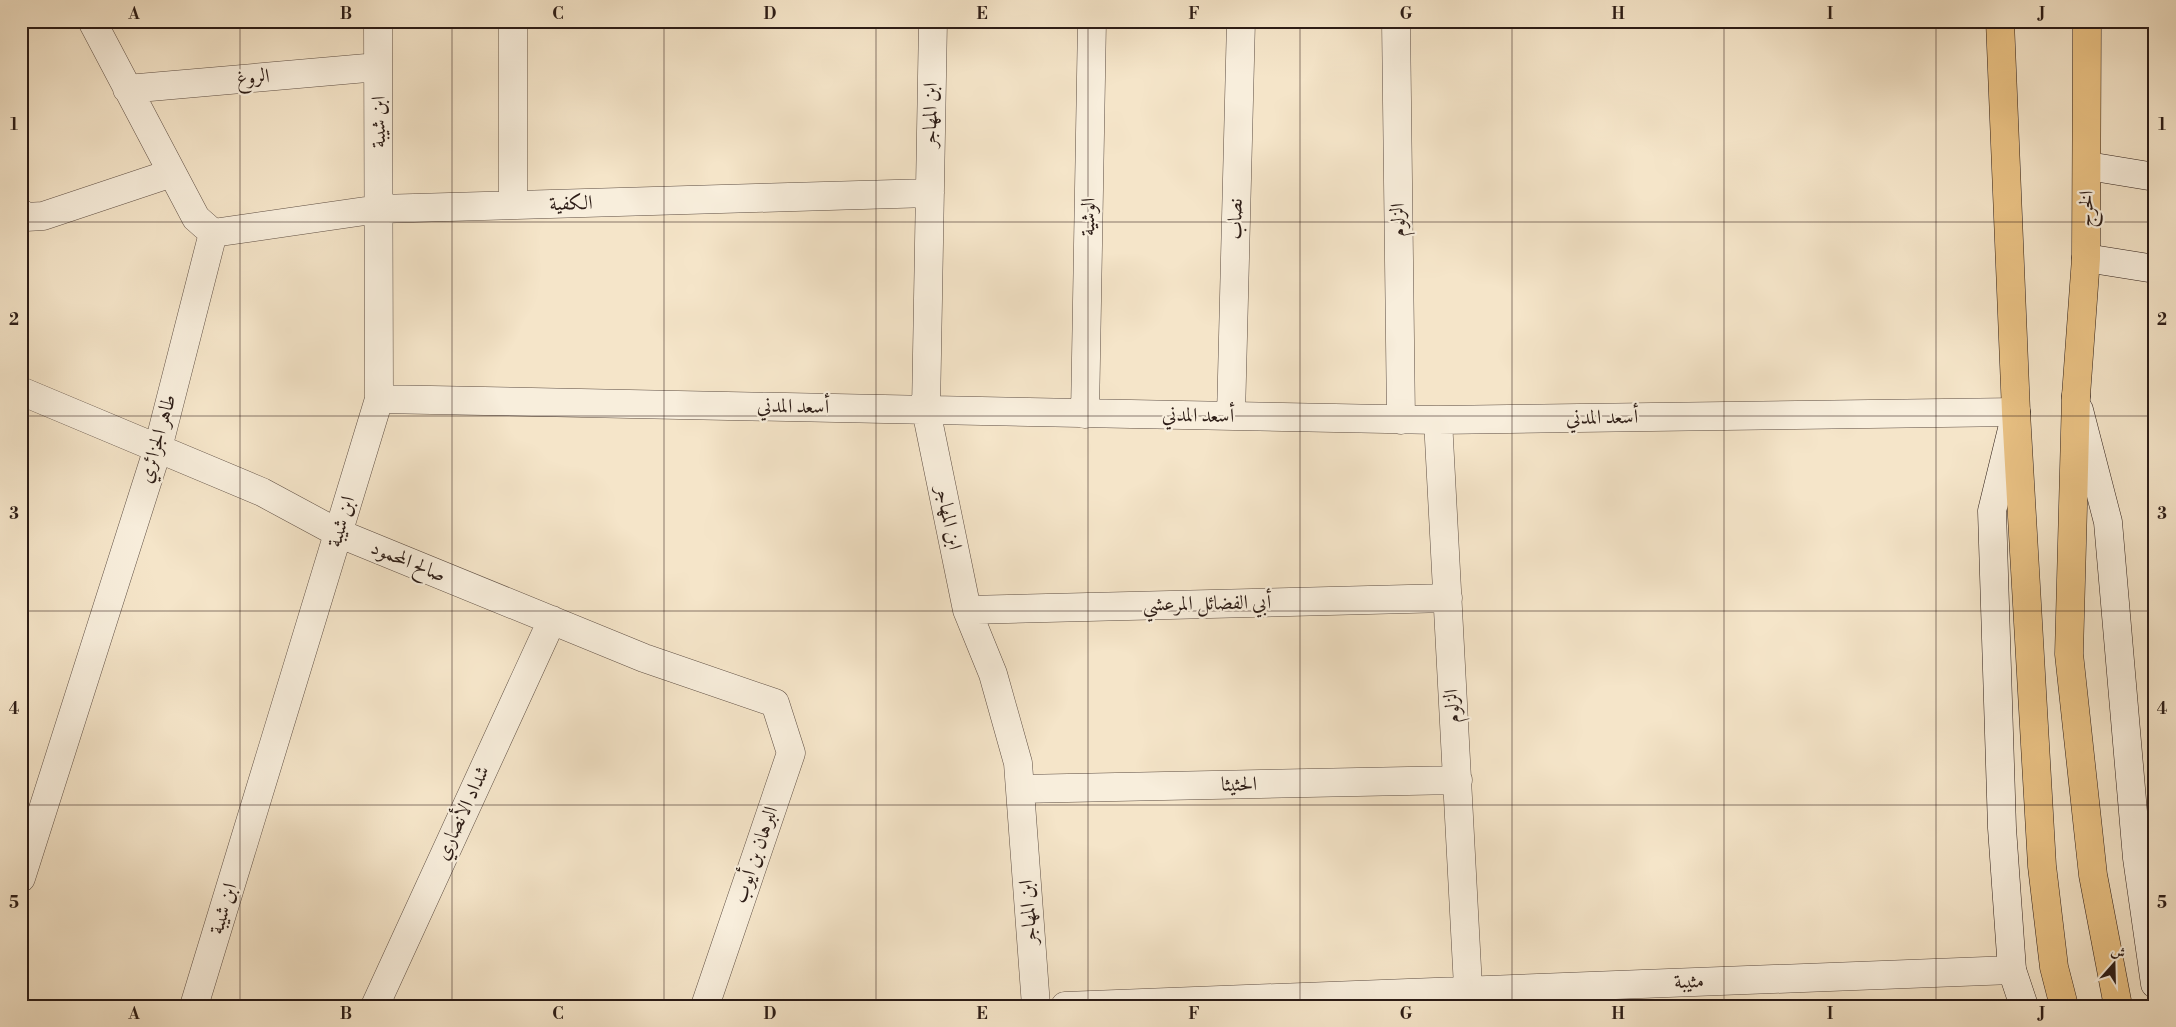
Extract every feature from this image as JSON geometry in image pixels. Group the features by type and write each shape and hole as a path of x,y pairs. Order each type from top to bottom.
{"main road":[{"path":"2000,21 2016,412 2042,866 2054,967 2064,1006"},
{"name":"الخرج","path":"2088,21 2086,258 2076,396 2068,654 2093,875 2118,1006"}],"street":[{"path":"92,21 196,218 213,233"},
{"name":"ابن شيبة","path":"194,1006 379,399 378,21"},
{"path":"513,205 514,21"},
{"name":"ابن المهاجر","path":"932,21 926,410 967,610 993,674 1018,763 1036,1006"},
{"name":"الوشية","path":"1085,414 1092,21"},
{"name":"نصاب","path":"1231,416 1241,21"},
{"name":"الزلوم","path":"1396,21 1401,420"},
{"name":"الروغ","path":"127,89 378,67"},
{"path":"2088,166 2155,177"},
{"path":"21,213 26,217 42,216 172,173"},
{"name":"الكفية","path":"213,233 379,209 930,193"},
{"name":"طاهر الجزائري","path":"21,878 158,448 213,233"},
{"path":"2086,258 2155,269"},
{"name":"صالح المحمود","path":"21,391 262,492 338,533 644,658 776,703"},
{"path":"2076,396 2108,522 2146,859 2155,984"},
{"name":"أسعد المدني","path":"379,399 1401,420 2016,412"},
{"path":"2016,412 1992,511 2002,828 2012,970 2024,1006"},
{"name":"الزلوم","path":"1438,420 1469,998"},
{"name":"أبي الفضائل المرعشي","path":"967,610 1448,598"},
{"name":"شداد الأنصاري","path":"375,1006 552,620"},
{"name":"البرهان بن أيوب","path":"705,1006 791,753 776,703"},
{"name":"الحثيثا","path":"1020,789 1458,780"},
{"name":"مثيبة","path":"1065,1006 1469,998 2012,970"}]}
